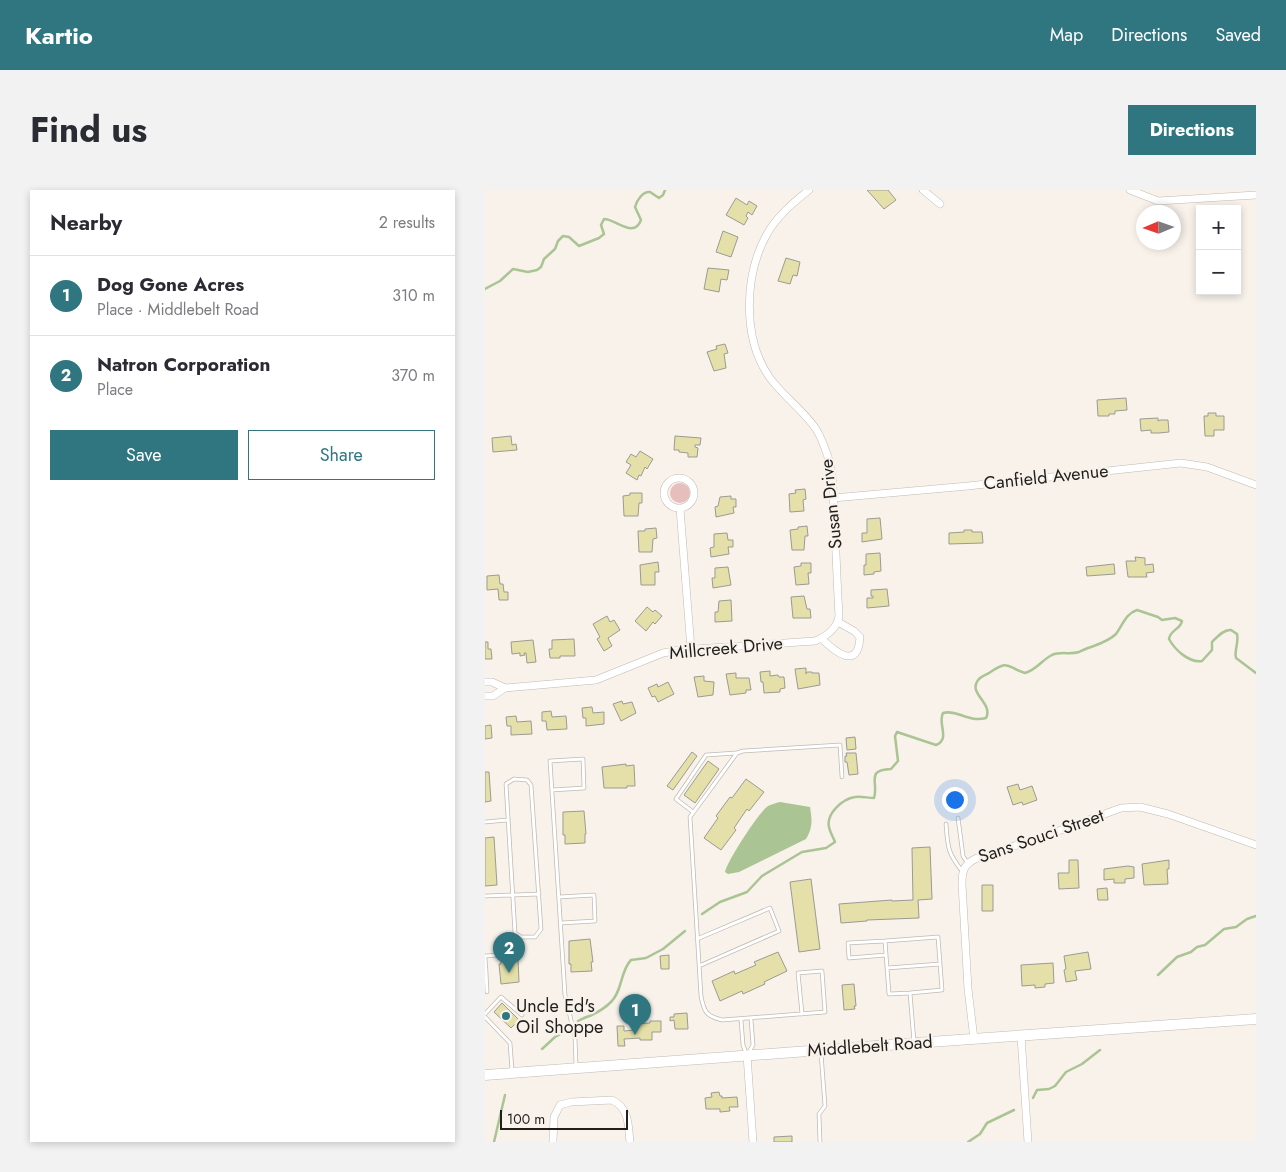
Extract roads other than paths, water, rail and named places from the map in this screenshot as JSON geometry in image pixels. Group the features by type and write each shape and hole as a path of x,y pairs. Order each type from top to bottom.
{"street":[{"name":"Susan Drive","path":"809,190 793,203 767,233 753,268 749,309 756,353 761,365 779,389 816,429 829,460 833,498 838,622"},
{"path":"923,190 940,204"},
{"path":"1130,190 1158,201 1248,193 1256,195"},
{"name":"Canfield Avenue","path":"833,498 968,486 1181,463 1207,468 1256,485"},
{"path":"683,478 691,484 694,497 689,505 680,509 671,507 664,499 663,494 669,481 683,478"},
{"path":"680,509 691,649"},
{"path":"821,638 839,655 847,657 853,655 859,647 860,637 855,631 838,622"},
{"name":"Millcreek Drive","path":"485,696 493,696 505,688 596,680 663,652 815,641 831,632 838,622"},
{"name":"Millcreek Drive","path":"485,682 492,682 505,688"},
{"name":"Sans Souci Street","path":"974,1039 968,989 962,871 967,862 1121,808 1140,807 1168,814 1256,845"},
{"name":"Middlebelt Road","path":"485,1075 1256,1020"},
{"path":"1021,1036 1028,1142"},
{"path":"747,1055 753,1142"},
{"path":"553,1142 554,1117 560,1105 571,1102 612,1100 624,1108 628,1120 630,1142"}],"lane":[{"path":"693,812 676,800 706,755 840,745 842,777"},
{"path":"737,753 690,817 701,996 704,1009 711,1017 723,1020 741,1020 825,1012 821,971 798,973 802,1014"},
{"path":"552,790 584,788 583,759 550,761 565,995 575,1037 576,1068"},
{"path":"514,780 527,780 531,785 539,894 541,930 535,936 521,937 515,933 507,820 506,784 514,780"},
{"path":"957,818 963,856 967,862"},
{"path":"485,822 507,820"},
{"path":"945,824 947,845 951,857 962,871"},
{"path":"485,896 539,894"},
{"path":"559,897 594,895 595,921 561,923"},
{"path":"697,939 770,908 779,931 699,966"},
{"path":"885,941 889,994 942,990 938,937 848,943 849,958 886,955"},
{"path":"487,992 485,957 513,954"},
{"path":"887,968 940,964"},
{"path":"911,993 914,1043"},
{"path":"512,1074 510,1043 485,1016 501,997 522,1015"},
{"path":"747,1055 753,1045 751,1019"},
{"path":"741,1020 743,1046 747,1055"},
{"path":"820,1142 819,1114 825,1106 821,1050"}],"waterway":[{"path":"485,289 500,281 513,269 528,272 537,270 541,267 544,259 555,249 558,241 563,236 569,237 579,246 599,238 604,234 601,225 604,219 624,227 634,228 641,220 635,207 641,196 650,192 659,198 665,190"},
{"path":"702,914 720,902 747,892 762,876 802,852 826,848 835,842 829,827 832,812 850,798 874,798 876,774 883,770 891,769 898,761 895,736 897,732 936,745 943,739 941,721 943,713 948,712 974,719 986,718 986,708 978,694 976,684 980,678 1001,666 1005,665 1025,673 1052,655 1079,652 1103,643 1116,634 1127,617 1137,610 1162,620 1175,618 1182,621 1169,639 1183,655 1192,660 1202,661 1212,650 1212,642 1218,636 1231,630 1237,634 1236,658 1256,673"},
{"path":"1158,975 1177,957 1205,945 1224,929 1236,927 1247,919 1256,916"},
{"path":"578,1021 594,1014 611,1002 618,992 627,964 631,960 646,958 663,949 685,931"},
{"path":"542,1049 555,1037 566,1031"},
{"path":"1033,1098 1037,1090 1049,1089 1055,1086 1066,1072 1082,1064 1100,1050"},
{"path":"494,1142 505,1095"},
{"path":"968,1142 980,1134 987,1123 1014,1110"}],"place":[{"name":"Natron Corporation","path":"509,973"},
{"name":"Uncle Ed's Oil Shoppe","path":"506,1016"},
{"name":"Dog Gone Acres","path":"635,1035"}]}
